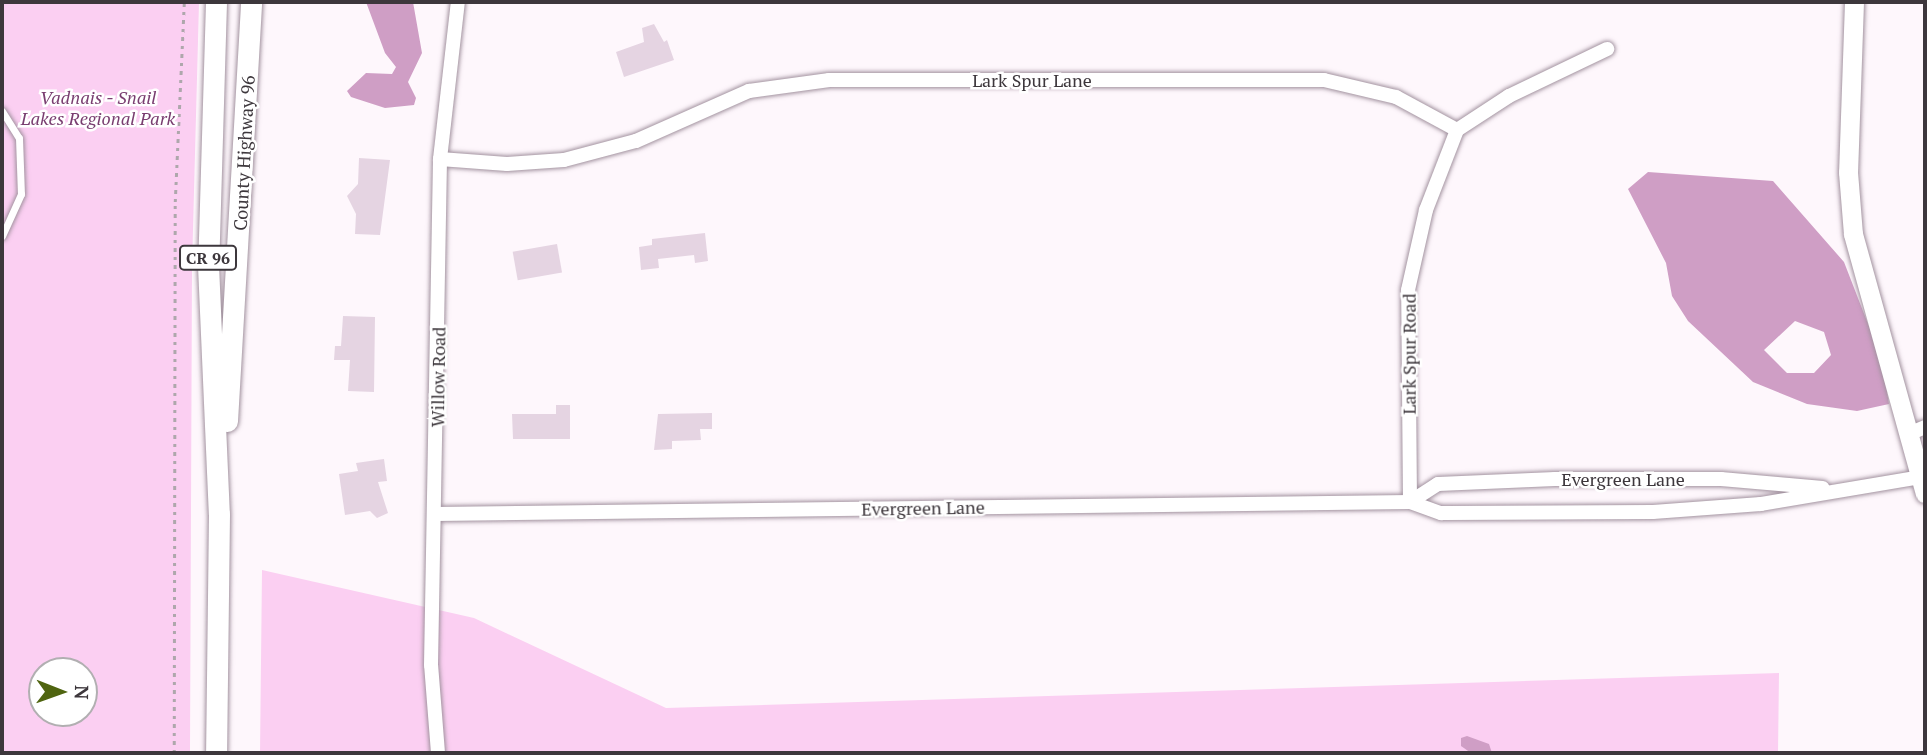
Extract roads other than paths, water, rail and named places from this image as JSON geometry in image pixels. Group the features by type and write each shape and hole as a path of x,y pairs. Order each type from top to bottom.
{"main road":[{"name":"County Highway 96","path":"216,2 208,265 219,514 216,753"},
{"name":"County Highway 96","path":"219,514 239,264 251,2"}],"street":[{"name":"Willow Road","path":"438,753 431,665 436,514 440,159 458,2"},
{"path":"1854,4 1848,172 1853,234 1918,430 1923,485"},
{"path":"1457,130 1509,96 1607,49"},
{"name":"Lark Spur Lane","path":"440,159 507,164 564,160 636,141 749,91 829,80 1324,80 1396,97 1457,130"},
{"name":"Lark Spur Road","path":"1410,502 1408,290 1427,205 1457,130"},
{"name":"Evergreen Lane","path":"1410,502 1438,484 1571,478 1721,479 1841,490"},
{"name":"Evergreen Lane","path":"436,514 1410,502 1441,513 1653,512 1761,504 1841,490 1923,485"}],"lane":[{"path":"2,111 19,138 21,194 2,236"}],"park label":[{"name":"Vadnais - Snail Lakes Regional Park","path":"98,108"}]}
